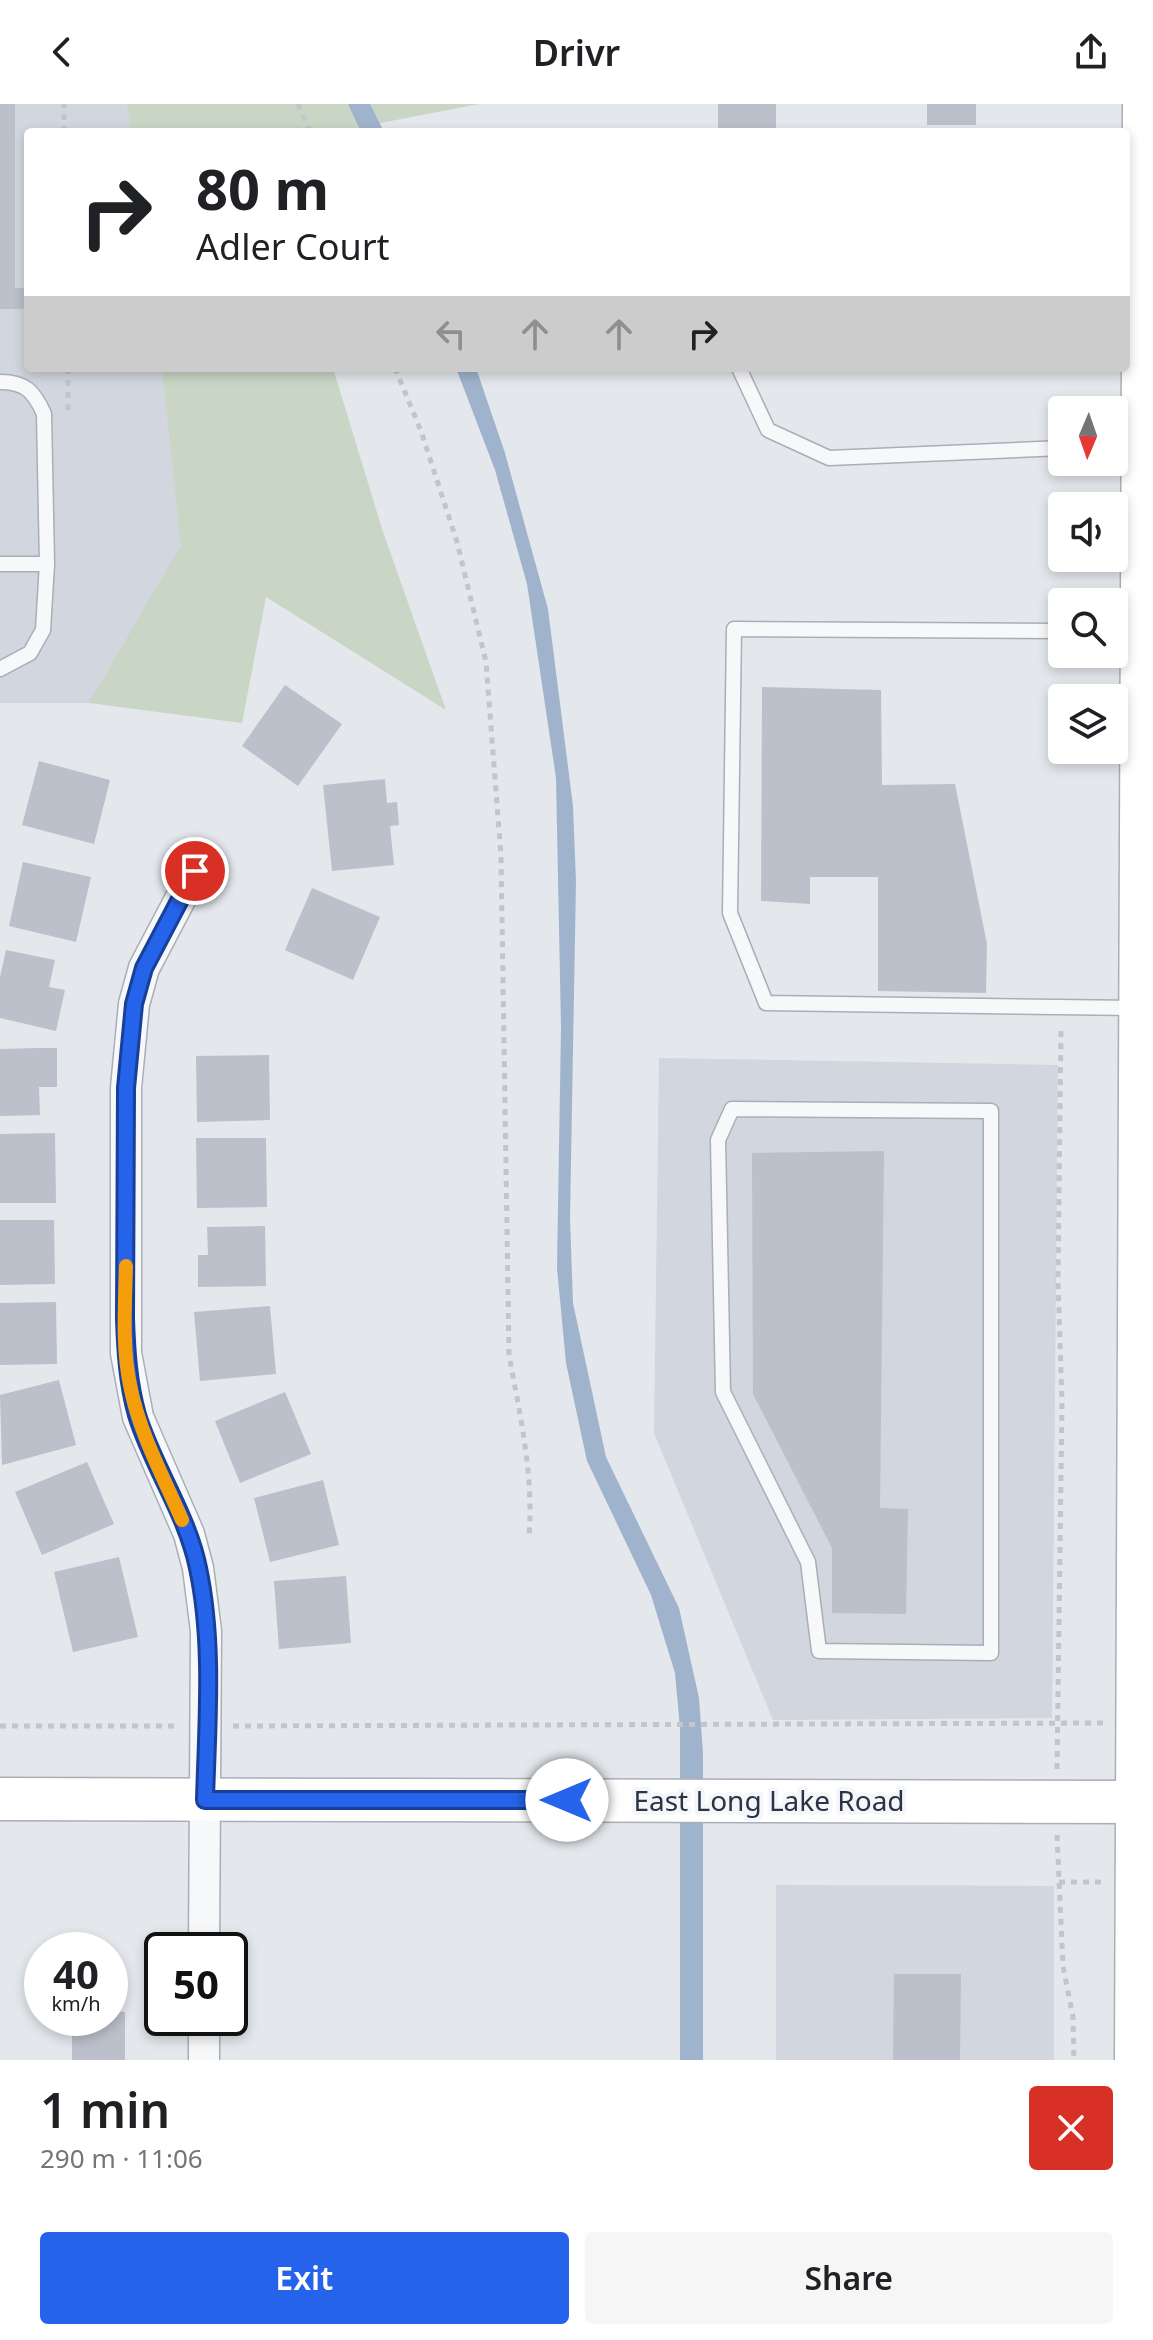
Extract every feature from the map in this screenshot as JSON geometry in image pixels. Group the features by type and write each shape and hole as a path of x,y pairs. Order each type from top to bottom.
{"main road":[{"path":"1136,2060 1144,1802 1146,1423 1135,631 1148,507 1135,445 1144,104"},
{"name":"East Long Lake Road","path":"0,1799 1144,1802"}],"street":[{"path":"195,871 144,968 134,1004 126,1088 126,1342 138,1417 189,1534 198,1568 206,1631 204,1932"},
{"path":"204,2036 204,2060"}],"lane":[{"path":"741,372 768,430 829,458 1048,449"},
{"path":"0,382 17,382 35,394 44,414 47,564 43,630 30,653 0,669"},
{"path":"0,564 47,564"},
{"path":"1048,631 734,629 730,913 766,1003 1140,1008"},
{"path":"732,1109 991,1111 991,1653 819,1651 808,1562 723,1392 718,1140 732,1109"}],"path":[{"path":"64,104 64,128"},
{"path":"298,104 308,128"},
{"path":"397,372 421,431 457,542 486,662 501,856 509,1355 521,1418 531,1517 529,1536"},
{"path":"1057,1746 1062,1402 1058,1281 1061,1036"},
{"path":"229,1726 1075,1722"},
{"path":"0,1726 184,1726"},
{"path":"1056,1869 1063,1966 1073,2017 1074,2060"},
{"path":"1059,1882 1075,1881"}],"shaded area":[{"path":"0,104 205,104 205,128 24,128 24,372 205,372 206,703 0,703"},
{"path":"659,1058 1058,1065 1052,1718 773,1720 654,1433"},
{"path":"776,1885 1054,1886 1054,2060 776,2060"}],"green space":[{"path":"127,104 479,104 355,128 130,128"},
{"path":"162,372 334,372 383,532 446,710 266,597 242,723 89,703 181,545"}],"water":[{"path":"348,104 370,104 382,128 359,128"},
{"path":"458,372 477,372 505,453 548,609 573,806 576,881 570,1219 573,1303 606,1457 679,1608 699,1698 703,1753 703,2060 680,2060 680,1728 675,1673 651,1595 587,1461 566,1363 557,1268 561,1027 556,778 527,584 495,470"}],"building":[{"path":"0,104 15,104 15,288 24,288 24,309 0,309"},
{"path":"718,104 776,104 776,128 718,128"},
{"path":"927,104 976,104 976,125 927,125"},
{"path":"285,685 342,724 298,786 242,746"},
{"path":"762,687 881,690 882,785 955,784 987,944 986,993 878,991 878,877 810,877 810,904 761,901"},
{"path":"39,761 110,780 94,844 22,825"},
{"path":"385,779 387,803 397,802 399,825 390,826 394,865 332,871 323,785"},
{"path":"23,862 91,877 76,942 9,926"},
{"path":"312,888 380,917 353,980 285,950"},
{"path":"6,950 55,960 49,987 65,990 56,1031 0,1018 0,977"},
{"path":"57,1048 57,1087 39,1087 40,1115 0,1116 0,1049"},
{"path":"269,1055 270,1120 197,1122 196,1056"},
{"path":"55,1133 56,1203 0,1203 0,1134"},
{"path":"196,1138 266,1138 267,1207 197,1208"},
{"path":"884,1151 880,1508 908,1509 906,1614 832,1613 832,1548 753,1394 752,1153"},
{"path":"0,1220 54,1220 55,1284 0,1285"},
{"path":"265,1226 266,1286 198,1287 198,1255 208,1255 207,1227"},
{"path":"56,1302 57,1364 0,1365 0,1303"},
{"path":"270,1306 276,1374 200,1381 194,1312"},
{"path":"59,1380 76,1445 2,1465 0,1395"},
{"path":"285,1392 311,1454 240,1483 215,1421"},
{"path":"87,1462 114,1524 42,1555 15,1492"},
{"path":"323,1480 339,1545 270,1562 254,1498"},
{"path":"119,1557 138,1637 73,1652 54,1572"},
{"path":"346,1576 351,1643 279,1649 274,1581"},
{"path":"894,1974 961,1974 960,2060 893,2060"},
{"path":"72,2036 125,2036 125,2060 72,2060"}],"slow traffic":[{"path":"126,1266 126,1353 130,1385 138,1417 182,1520"}],"route":[{"path":"195,871 144,968 134,1004 126,1088 125,1318 130,1385 138,1417 189,1534 198,1568 206,1631 205,1800 567,1800"}]}
